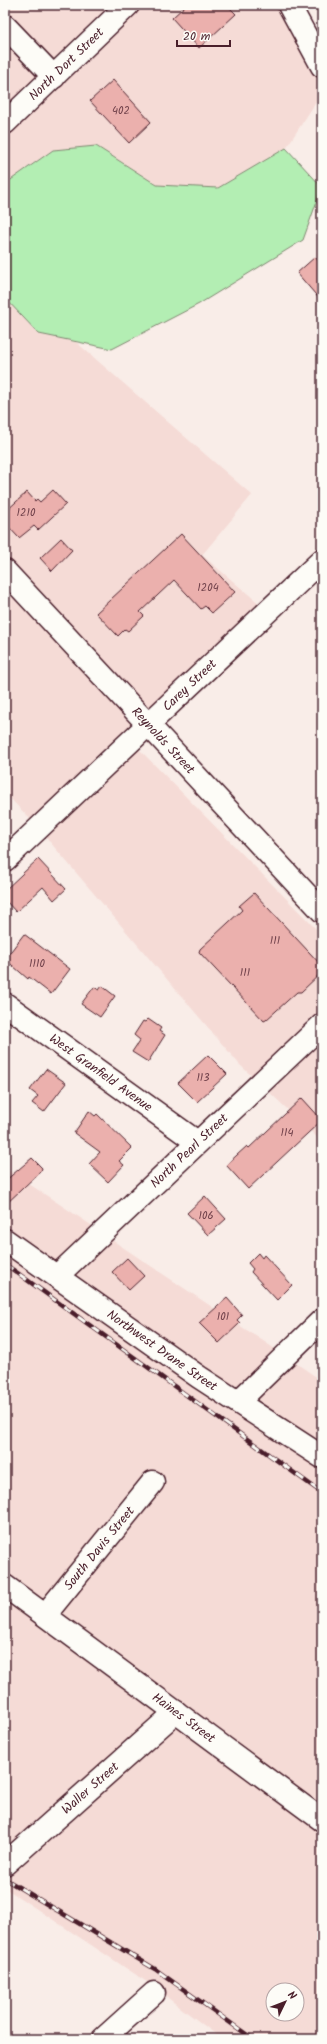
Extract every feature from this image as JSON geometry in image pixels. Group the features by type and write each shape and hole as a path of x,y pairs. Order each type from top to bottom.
{"street":[{"name":"North Dort Street","path":"5,123 128,5"},
{"path":"289,5 322,66"},
{"path":"5,26 54,77"},
{"name":"Carey Street","path":"5,860 322,560"},
{"name":"Reynolds Street","path":"5,571 322,911"},
{"name":"West Granfield Avenue","path":"5,1004 197,1142"},
{"name":"North Pearl Street","path":"57,1276 322,1025"},
{"name":"Northwest Drane Street","path":"5,1240 200,1377 240,1401 322,1458"},
{"path":"240,1401 322,1320"},
{"name":"South Davis Street","path":"45,1615 153,1482"},
{"name":"Haines Street","path":"5,1586 322,1820"},
{"name":"Waller Street","path":"5,1864 176,1712"},
{"path":"103,2039 154,1993"}],"shaded area":[{"path":"5,5 115,5 55,63 5,11"},
{"path":"142,5 277,5 322,87 322,93 286,148 218,188 157,185 96,146 53,150 5,184 5,135"},
{"path":"5,40 40,77 5,110"},
{"path":"5,298 39,334 76,342 252,495 202,555 261,605 149,710 5,555"},
{"path":"5,586 135,724 32,821 5,793"},
{"path":"137,747 322,935 322,1012 253,1077 240,1065 44,835"},
{"path":"322,1037 322,1142 266,1089"},
{"path":"5,1168 94,1227 56,1264 5,1228"},
{"path":"109,1238 278,1351 239,1389 206,1368 72,1274"},
{"path":"5,1253 50,1283 55,1289 57,1288 322,1470 322,1807 59,1612 167,1480 153,1469 56,1587 41,1599 5,1574"},
{"path":"293,1361 322,1381 322,1445 255,1400"},
{"path":"5,1599 161,1714 5,1852"},
{"path":"175,1725 322,1833 322,2039 222,2039 164,1995 167,1992 155,1979 150,1984 5,1888 5,1876"}],"green space":[{"path":"96,146 157,185 218,188 286,148 322,187 303,240 199,304 112,349 39,334 5,298 5,184 53,150"}],"building":[{"path":"186,5 227,5 236,14 199,48 172,18"},
{"path":"113,80 151,122 129,143 90,101"},
{"path":"315,257 322,265 322,302 297,273"},
{"path":"53,490 66,504 38,530 34,526 19,538 5,523 5,512 27,492 35,501 37,499 40,502"},
{"path":"181,534 235,592 212,613 205,606 201,609 174,580 140,612 144,616 128,631 125,629 118,636 96,613"},
{"path":"61,538 72,550 52,571 40,558"},
{"path":"38,859 66,889 54,900 43,887 16,912 5,900 5,890"},
{"path":"254,893 322,966 322,972 301,992 297,992 264,1021 199,952 200,949 242,910 239,906"},
{"path":"24,934 70,969 51,994 29,977 28,979 5,959"},
{"path":"102,986 115,996 100,1017 81,1004 94,987 99,990"},
{"path":"148,1019 161,1028 159,1031 165,1035 148,1062 132,1052 140,1040 134,1035 143,1021 145,1022"},
{"path":"208,1055 227,1074 197,1102 178,1083"},
{"path":"46,1069 66,1083 44,1112 32,1103 38,1096 30,1090"},
{"path":"302,1098 322,1120 248,1189 226,1165 247,1146 249,1148"},
{"path":"89,1111 95,1116 97,1114 132,1148 119,1161 124,1165 108,1182 89,1164 100,1152 74,1133"},
{"path":"32,1158 42,1168 41,1171 5,1205 5,1181"},
{"path":"205,1196 226,1219 208,1235 187,1213"},
{"path":"258,1253 262,1258 264,1255 292,1285 277,1300 251,1272 253,1269 248,1263"},
{"path":"127,1258 144,1276 129,1290 112,1272"},
{"path":"227,1298 242,1315 237,1320 240,1323 219,1343 199,1323"}],"railway":[{"path":"5,1264 322,1493"},
{"path":"5,1879 155,1969 253,2039"}]}
